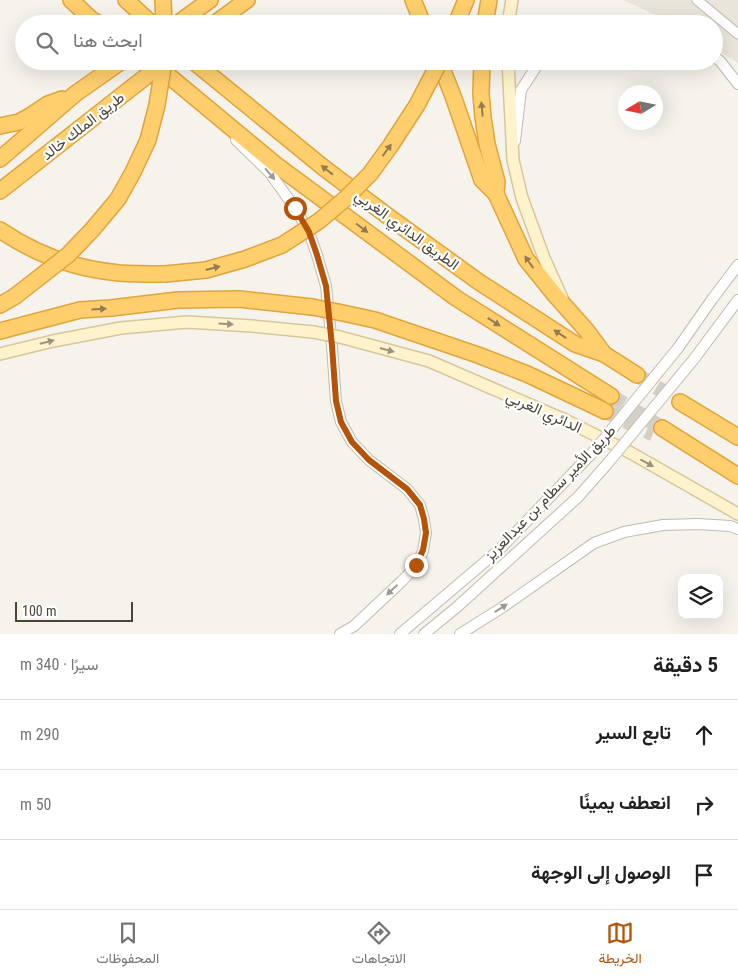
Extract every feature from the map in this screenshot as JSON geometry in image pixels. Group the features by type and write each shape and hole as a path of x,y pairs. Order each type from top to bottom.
{"highway":[{"path":"71,0 87,15"},
{"path":"85,0 99,15"},
{"path":"126,0 142,15"},
{"path":"163,0 170,15"},
{"path":"186,15 210,0"},
{"path":"226,15 247,0"},
{"path":"413,0 420,15"},
{"path":"460,15 466,0"},
{"path":"486,15 489,0"},
{"name":"طريق الملك خالد","path":"0,159 75,94 109,70"},
{"name":"طريق الملك خالد","path":"0,191 153,70"},
{"name":"الطريق الدائري الغربي","path":"162,70 276,164 456,298 611,396"},
{"path":"0,305 14,297 68,256 118,199 148,140 157,106 163,70"},
{"name":"الطريق الدائري الغربي","path":"204,70 317,163 479,282 576,344 604,354 637,375"},
{"path":"0,230 43,254 82,267 118,273 165,274 206,270 245,259 282,245 319,221 345,199 370,174 391,145 417,105 434,70"},
{"path":"443,70 482,180 496,194 526,259 604,354"},
{"path":"482,70 482,116 497,182 496,194"},
{"path":"0,126 18,122 48,104 75,94"},
{"path":"0,331 80,310 178,300 239,299 312,307 375,320 478,354 527,374 605,411"},
{"path":"680,402 738,436"},
{"path":"657,431 738,476"}],"main road":[{"path":"510,15 512,0"},
{"path":"508,70 513,160 522,198 544,258 568,310"},
{"name":"الدائري الغربي","path":"0,354 53,341 121,328 187,322 252,326 313,332 340,337 429,361 566,420 631,453 738,514"}],"street":[{"path":"697,0 715,15"},
{"path":"723,22 738,34"},
{"path":"723,64 738,84"},
{"path":"513,160 521,90 534,70"},
{"path":"172,79 270,173 300,216 309,232 326,286 336,401 341,422 352,442 369,460 407,489 420,505 426,533 423,550 416,565 402,582 354,626 340,634"},
{"path":"713,298 738,255"},
{"name":"طريق الأمير سطام بن عبدالعزيز","path":"400,634 500,549 594,451 678,348 738,265"},
{"name":"طريق الأمير سطام بن عبدالعزيز","path":"424,634 578,497 608,464 694,359 738,301"},
{"path":"460,634 503,607 594,543 624,532 663,525 698,524 730,526 738,529"}],"shaded area":[{"path":"623,0 738,0 738,63 723,54 723,15 656,15"}],"tunnel":[{"path":"637,375 680,402"},
{"path":"611,396 662,428"},
{"path":"605,411 653,434"}],"route":[{"path":"295,208 309,232 326,286 336,401 341,422 352,442 369,460 407,489 420,505 426,533 423,550 416,565"}]}
